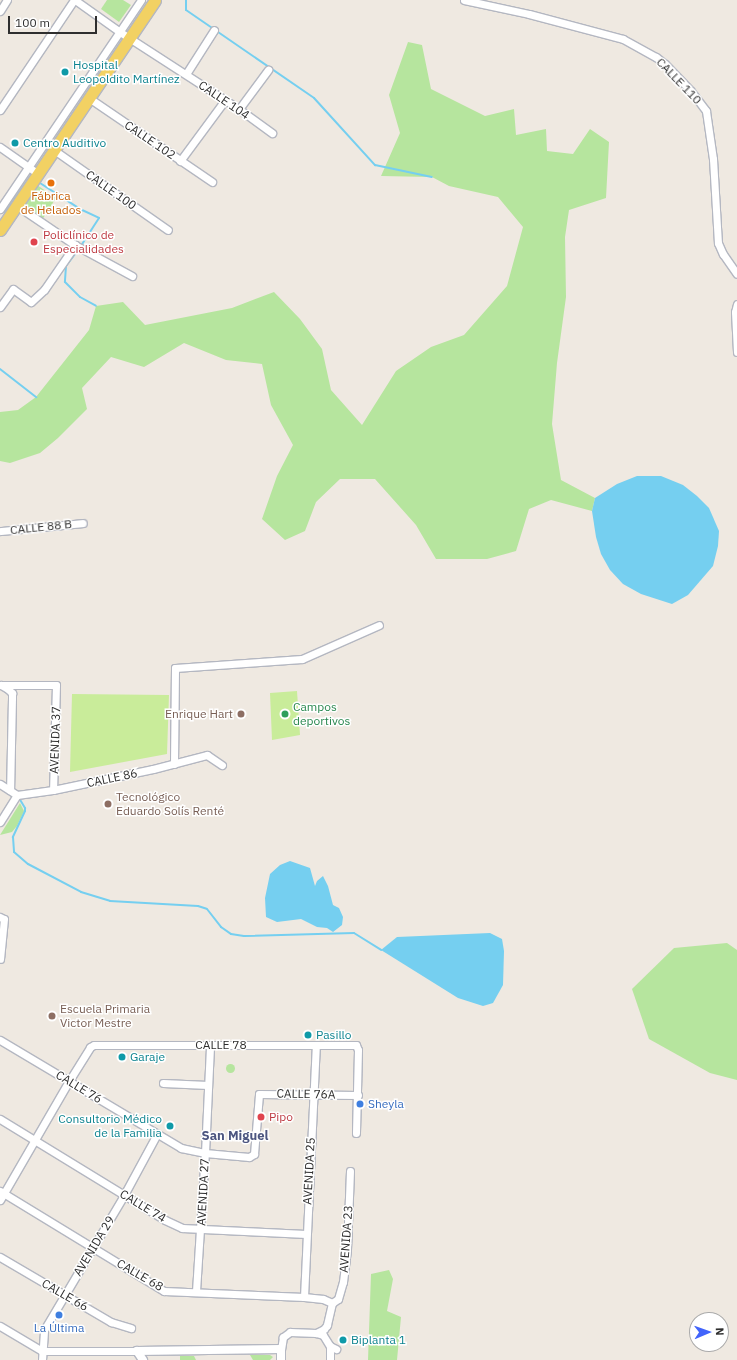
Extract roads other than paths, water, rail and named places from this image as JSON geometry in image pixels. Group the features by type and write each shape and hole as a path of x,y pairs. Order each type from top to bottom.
{"main road":[{"path":"0,230 16,205 33,170 54,150 89,98 124,35 155,0"}],"street":[{"path":"0,11 7,0"},
{"path":"0,110 75,0"},
{"name":"CALLE 104","path":"75,0 124,35 239,109 272,133"},
{"path":"0,209 33,170 62,117 124,35 141,0"},
{"name":"CALLE 110","path":"464,0 529,14 623,39 656,56 691,90 706,111 714,159 718,243 723,254 737,274"},
{"path":"186,74 214,30"},
{"path":"239,109 268,70"},
{"name":"CALLE 102","path":"89,98 212,182"},
{"path":"180,161 225,100"},
{"path":"62,117 72,124"},
{"path":"0,147 33,170"},
{"name":"CALLE 100","path":"54,150 168,230"},
{"path":"16,205 75,245 132,276"},
{"path":"0,307 13,289 31,302 44,290 75,245"},
{"path":"737,304 735,312 737,352"},
{"name":"CALLE 88 B","path":"0,531 83,523"},
{"path":"174,764 175,668 302,660 379,625"},
{"path":"0,684 12,693 14,792 0,822"},
{"name":"AVENIDA 37","path":"0,684 56,685 53,790"},
{"name":"CALLE 86","path":"14,792 53,790 174,764 207,755 222,766"},
{"path":"0,784 14,792"},
{"path":"0,959 2,918"},
{"name":"CALLE 76","path":"0,1040 181,1148 205,1154 249,1157"},
{"name":"CALLE 78","path":"69,1081 90,1047 94,1045 353,1044 358,1047 358,1095"},
{"name":"AVENIDA 27","path":"196,1291 201,1229 210,1045"},
{"name":"AVENIDA 25","path":"304,1297 316,1045"},
{"path":"1,1195 69,1081"},
{"path":"163,1083 208,1085"},
{"name":"CALLE 76A","path":"249,1157 254,1154 257,1099 259,1094 358,1095"},
{"path":"356,1133 358,1095"},
{"name":"CALLE 74","path":"0,1119 124,1195 182,1228 306,1234"},
{"name":"AVENIDA 29","path":"42,1360 43,1332 124,1195 157,1134"},
{"name":"AVENIDA 23","path":"332,1303 338,1299 343,1282 347,1249 350,1171"},
{"name":"CALLE 68","path":"1,1195 164,1291 196,1291 304,1297 323,1299 332,1303"},
{"name":"CALLE 66","path":"0,1257 112,1322 131,1328"},
{"path":"316,1333 324,1329 327,1325 332,1303"},
{"path":"0,1326 42,1352 280,1349"},
{"path":"281,1360 280,1349 283,1337 290,1332 316,1333 323,1335 333,1348 330,1360"},
{"path":"137,1350 143,1360"}],"water":[{"path":"637,476 661,476 683,485 709,508 719,531 718,546 713,566 688,595 672,604 641,594 623,584 610,570 601,554 596,537 592,511 595,498 617,484"},
{"path":"290,861 310,868 315,886 317,881 323,876 328,886 333,905 339,908 343,917 342,925 333,932 327,928 317,927 301,919 277,922 266,917 265,898 270,874 280,865"},
{"path":"490,933 502,939 504,951 503,985 493,1003 483,1006 458,998 381,950 397,937"}],"waterway":[{"path":"126,29 145,0"},
{"path":"186,0 186,10 314,98 375,165 432,177"},
{"path":"80,98 120,38"},
{"path":"34,165 48,146"},
{"path":"4,212 29,174"},
{"path":"40,183 80,209 99,218 81,246"},
{"path":"78,250 66,266 65,282 80,297 96,306"},
{"path":"0,369 36,397"},
{"path":"19,798 25,808 25,811 13,837 14,852 28,864 81,892 110,901 198,906 207,909 221,927 231,934 244,936 354,933 381,950"}],"place":[{"name":"Hospital Leopoldito Martínez","path":"65,72"},
{"name":"Centro Auditivo","path":"15,143"},
{"name":"Fábrica de Helados","path":"51,183"},
{"name":"Policlínico de Especialidades","path":"34,242"},
{"name":"Enrique Hart","path":"241,714"},
{"name":"Campos deportivos","path":"285,714"},
{"name":"Tecnológico Eduardo Solís Renté","path":"108,804"},
{"name":"Escuela Primaria Victor Mestre","path":"52,1016"},
{"name":"Pasillo","path":"308,1035"},
{"name":"Garaje","path":"122,1057"},
{"name":"Sheyla","path":"360,1104"},
{"name":"Pipo","path":"261,1117"},
{"name":"Consultorio Médico de la Familia","path":"170,1126"},
{"name":"La Última","path":"59,1315"},
{"name":"Biplanta 1","path":"343,1340"}],"district":[{"name":"San Miguel","path":"235,1136"}]}
